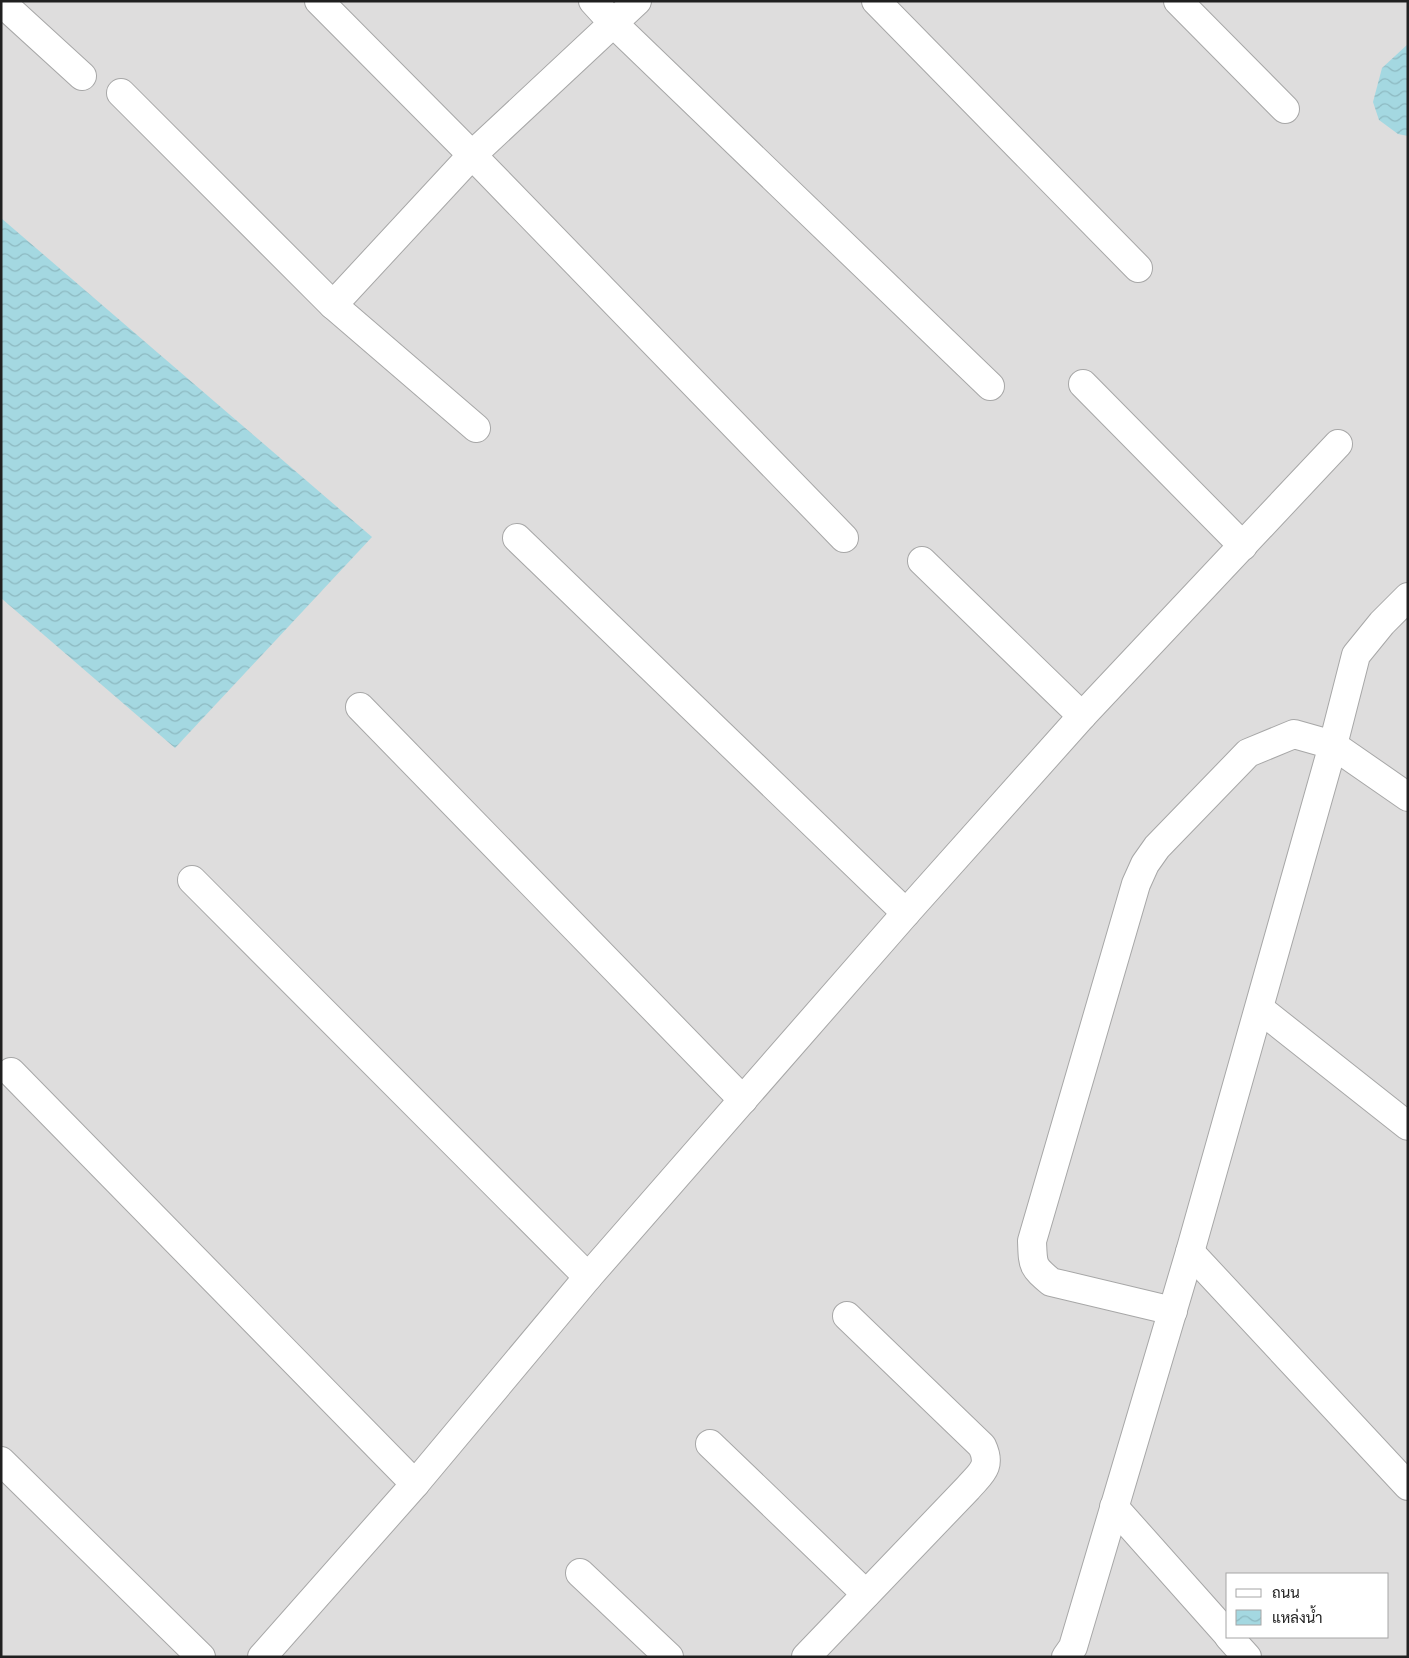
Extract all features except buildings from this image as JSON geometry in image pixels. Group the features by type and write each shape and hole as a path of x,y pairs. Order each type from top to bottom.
{"street":[{"path":"319,1 472,155 844,538"},
{"path":"593,1 613,23 990,386"},
{"path":"333,305 472,155 637,1"},
{"path":"876,1 1138,268"},
{"path":"1178,1 1285,109"},
{"path":"1,2 82,76"},
{"path":"121,92 333,305 476,428"},
{"path":"1083,384 1243,546"},
{"path":"262,1657 414,1484 588,1277 906,913 1082,716 1338,444"},
{"path":"517,538 906,913"},
{"path":"922,561 1082,716"},
{"path":"1066,1657 1073,1647 1173,1311 1260,1009 1356,655 1382,623 1408,597"},
{"path":"360,708 743,1100"},
{"path":"1173,1311 1051,1282 1036,1270 1033,1258 1032,1241 1136,884 1145,864 1157,847 1248,753 1294,734 1333,745 1408,797"},
{"path":"192,880 588,1277"},
{"path":"1260,1009 1408,1126"},
{"path":"11,1072 414,1484"},
{"path":"1190,1252 1408,1486"},
{"path":"806,1657 968,1488 985,1467 987,1456 982,1446 847,1316"},
{"path":"710,1444 866,1594"},
{"path":"1,1461 201,1657"},
{"path":"1114,1507 1226,1633"},
{"path":"580,1573 669,1657"},
{"path":"1231,1638 1247,1657"}],"shaded area":[{"path":"1,1 1408,1 1408,1657 1,1657"}],"water":[{"path":"1408,44 1408,136 1398,134 1379,120 1373,102 1382,68"},
{"path":"1,218 372,537 175,748 1,598"}]}
